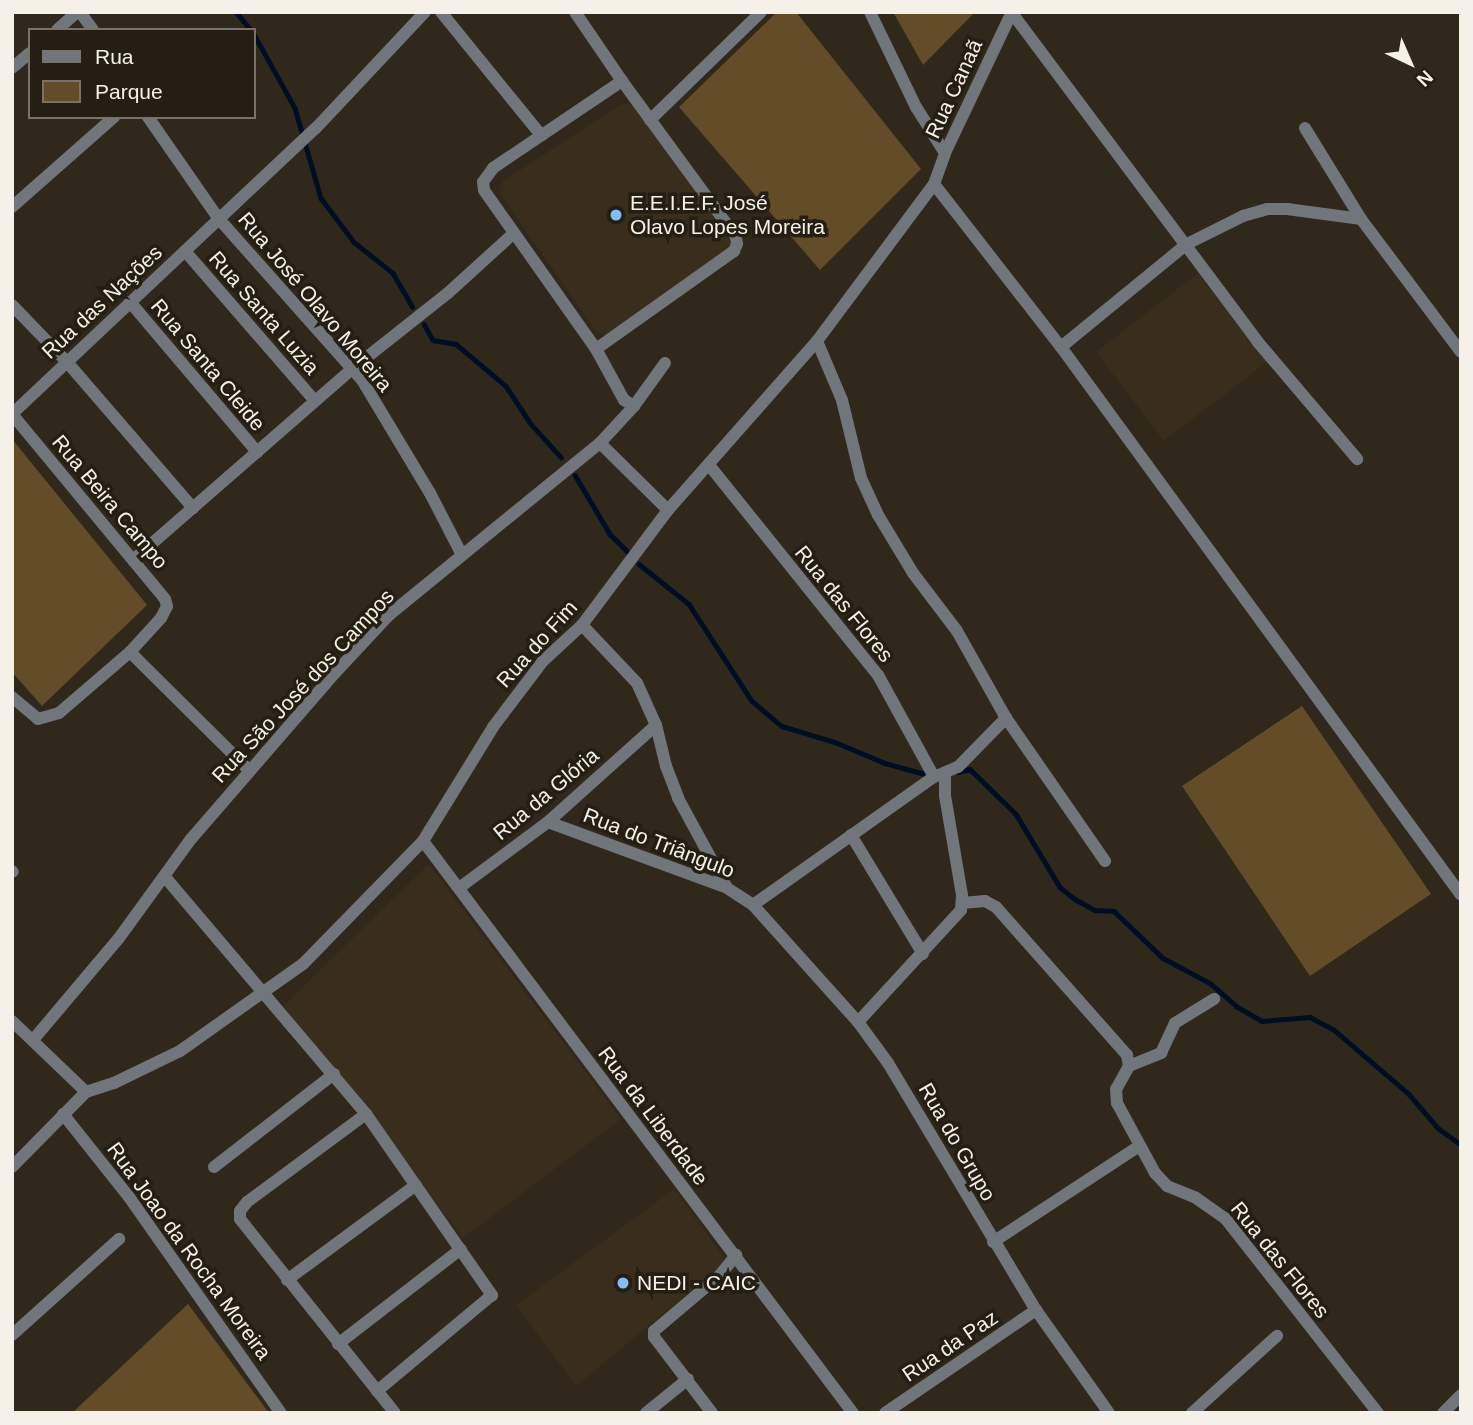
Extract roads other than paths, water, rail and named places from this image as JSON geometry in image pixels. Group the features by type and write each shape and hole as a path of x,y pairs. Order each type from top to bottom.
{"street":[{"path":"59,28 79,12 91,28"},
{"name":"Rua das Nações","path":"12,414 316,128 425,12"},
{"path":"441,12 541,135"},
{"path":"575,12 622,82 736,237 737,244 734,251 596,349"},
{"path":"650,120 761,12"},
{"path":"870,12 916,107 945,153"},
{"path":"1012,13 1257,341 1357,459"},
{"name":"Rua Canaã","path":"934,184 945,153 1012,13"},
{"path":"12,68 28,55"},
{"path":"622,82 493,168 483,182 484,190 596,349 624,400 634,406"},
{"path":"12,207 112,119"},
{"name":"Rua José Olavo Moreira","path":"149,119 219,219 352,369 385,415 462,555"},
{"path":"1305,128 1361,219 1461,352"},
{"path":"934,184 1060,347 1461,895"},
{"name":"Rua do Fim","path":"86,1092 114,1083 180,1051 303,964 423,841 493,727 543,661 582,625 668,510 817,341 934,184"},
{"path":"1060,347 1187,244 1243,216 1267,209 1361,219"},
{"name":"Rua Santa Cleide","path":"133,560 352,369 448,293 514,233"},
{"name":"Rua Santa Luzia","path":"185,251 315,401"},
{"name":"Rua Santa Cleide","path":"130,302 257,452"},
{"path":"12,305 67,362 193,508"},
{"path":"817,341 842,400 861,478 878,515 913,573 957,631 1006,718 1105,861"},
{"name":"Rua São José dos Campos","path":"33,1040 165,877 191,839 249,770 389,615 600,443 634,406 665,363"},
{"name":"Rua Beira Campo","path":"12,414 165,599 167,606 161,618 130,652"},
{"path":"600,443 668,510"},
{"name":"Rua das Flores","path":"709,465 878,675 941,779 962,903"},
{"path":"582,625 637,683 656,725 666,766 678,798 727,888"},
{"path":"12,697 38,719 59,713 130,652 249,770"},
{"path":"753,905 851,835 941,779 958,766 1006,718"},
{"name":"Rua da Glória","path":"458,888 548,822 656,725"},
{"name":"Rua do Triângulo","path":"548,822 727,888 753,905"},
{"path":"851,835 922,954"},
{"name":"Rua da Liberdade","path":"423,841 853,1413"},
{"path":"165,877 366,1114 492,1295 377,1391"},
{"path":"858,1022 957,918 962,903 985,901 996,907 1127,1055 1129,1066 1161,1053 1175,1023 1214,999"},
{"name":"Rua do Grupo","path":"753,905 858,1022 928,1127 993,1242 1036,1310 1109,1413"},
{"path":"12,1021 86,1092 12,1167"},
{"name":"Rua das Flores","path":"1129,1066 1116,1095 1139,1146 1155,1173 1167,1186 1196,1198 1225,1218 1378,1413"},
{"path":"214,1167 334,1074"},
{"name":"Rua Joao da Rocha Moreira","path":"63,1114 129,1197 281,1413"},
{"path":"366,1114 247,1202 240,1211 240,1219 395,1413"},
{"path":"993,1242 1139,1146"},
{"path":"287,1280 416,1185"},
{"path":"12,1335 119,1239"},
{"path":"338,1344 461,1249"},
{"path":"712,1413 654,1337 658,1328 720,1275 736,1255"},
{"name":"Rua da Paz","path":"885,1413 1036,1310"},
{"path":"1192,1413 1278,1336"},
{"path":"646,1413 688,1379"},
{"path":"1443,1413 1461,1395"}],"waterway":[{"path":"236,12 249,28"},
{"path":"256,38 295,108 321,198 354,242 393,273 413,307"},
{"path":"424,324 433,340 456,344 506,386 531,424 561,457"},
{"path":"575,475 610,534 629,553"},
{"path":"639,564 689,604 752,701 782,726 835,742 885,763 925,774"},
{"path":"958,772 970,769 1016,814 1060,887 1075,899 1095,910 1114,911 1163,958 1210,983 1236,1006 1262,1021 1310,1017 1333,1029 1408,1093 1438,1128 1461,1145"}],"place":[{"name":"E.E.I.E.F. José Olavo Lopes Moreira","path":"616,215"},
{"name":"NEDI - CAIC","path":"623,1283"}]}
